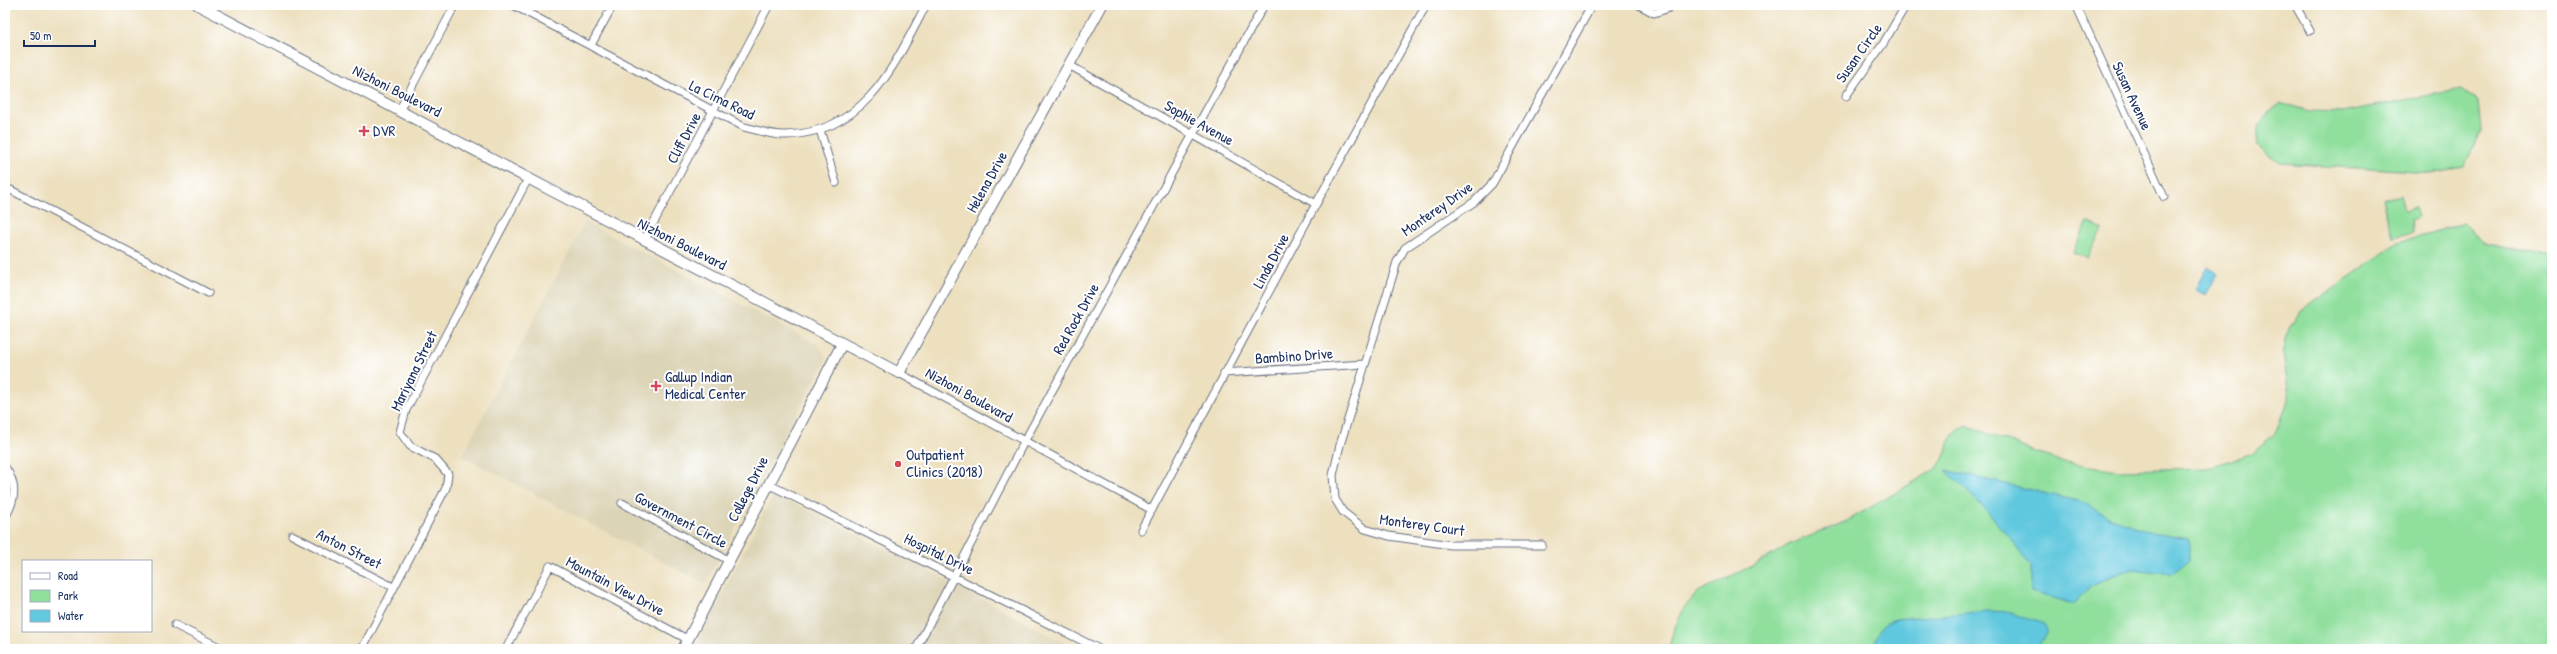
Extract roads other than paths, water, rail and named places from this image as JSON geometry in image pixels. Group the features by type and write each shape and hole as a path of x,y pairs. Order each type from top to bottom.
{"main road":[{"name":"Nizhoni Boulevard","path":"198,5 400,109 644,240 899,373"},
{"name":"Helena Drive","path":"899,373 1102,5"},
{"name":"College Drive","path":"683,649 728,560 842,344"}],"street":[{"path":"400,109 455,5"},
{"name":"La Cima Road","path":"513,5 744,127 786,136 820,130 851,115 872,96 895,64 926,5"},
{"path":"591,46 613,5"},
{"name":"Cliff Drive","path":"644,240 770,5"},
{"name":"Red Rock Drive","path":"916,649 1024,442 1264,5"},
{"name":"Linda Drive","path":"1141,530 1224,373 1426,5"},
{"name":"Monterey Drive","path":"1333,475 1340,445 1365,364 1397,262 1404,248 1474,202 1492,184 1592,5"},
{"path":"1639,5 1654,13 1669,8 1670,5"},
{"name":"Susan Circle","path":"1846,96 1883,44 1906,5"},
{"name":"Susan Avenue","path":"2076,5 2164,197"},
{"path":"2295,5 2310,30"},
{"name":"Sophie Avenue","path":"1069,65 1316,204"},
{"path":"820,130 836,183"},
{"name":"Mariyana Street","path":"362,649 446,488 448,474 435,459 410,446 400,432 406,410 529,177"},
{"path":"5,187 208,293"},
{"name":"Bambino Drive","path":"1224,373 1365,364"},
{"name":"Nizhoni Boulevard","path":"899,373 1152,510"},
{"path":"5,467 11,476 14,487 14,498 6,516"},
{"name":"Monterey Court","path":"1333,475 1335,499 1343,512 1365,529 1389,536 1451,545 1542,545"},
{"name":"Hospital Drive","path":"768,484 1098,649"},
{"name":"Government Circle","path":"622,503 728,560"},
{"name":"Anton Street","path":"292,535 393,587"},
{"name":"Mountain View Drive","path":"506,649 550,566 687,639"},
{"path":"175,625 223,649"}],"water":[{"path":"2207,267 2218,273 2206,295 2195,289"},
{"path":"1946,470 2086,503 2108,517 2158,534 2189,539 2189,560 2173,574 2133,569 2091,585 2074,604 2031,592 2031,566 1988,512"},
{"path":"1988,611 2011,612 2044,624 2047,630 2037,649 1875,649 1876,638 1880,630 1886,623 1896,619"}],"place":[{"name":"DVR","path":"364,131"},
{"name":"Gallup Indian Medical Center","path":"656,386"},
{"name":"Outpatient Clinics (2018)","path":"898,464"}]}
